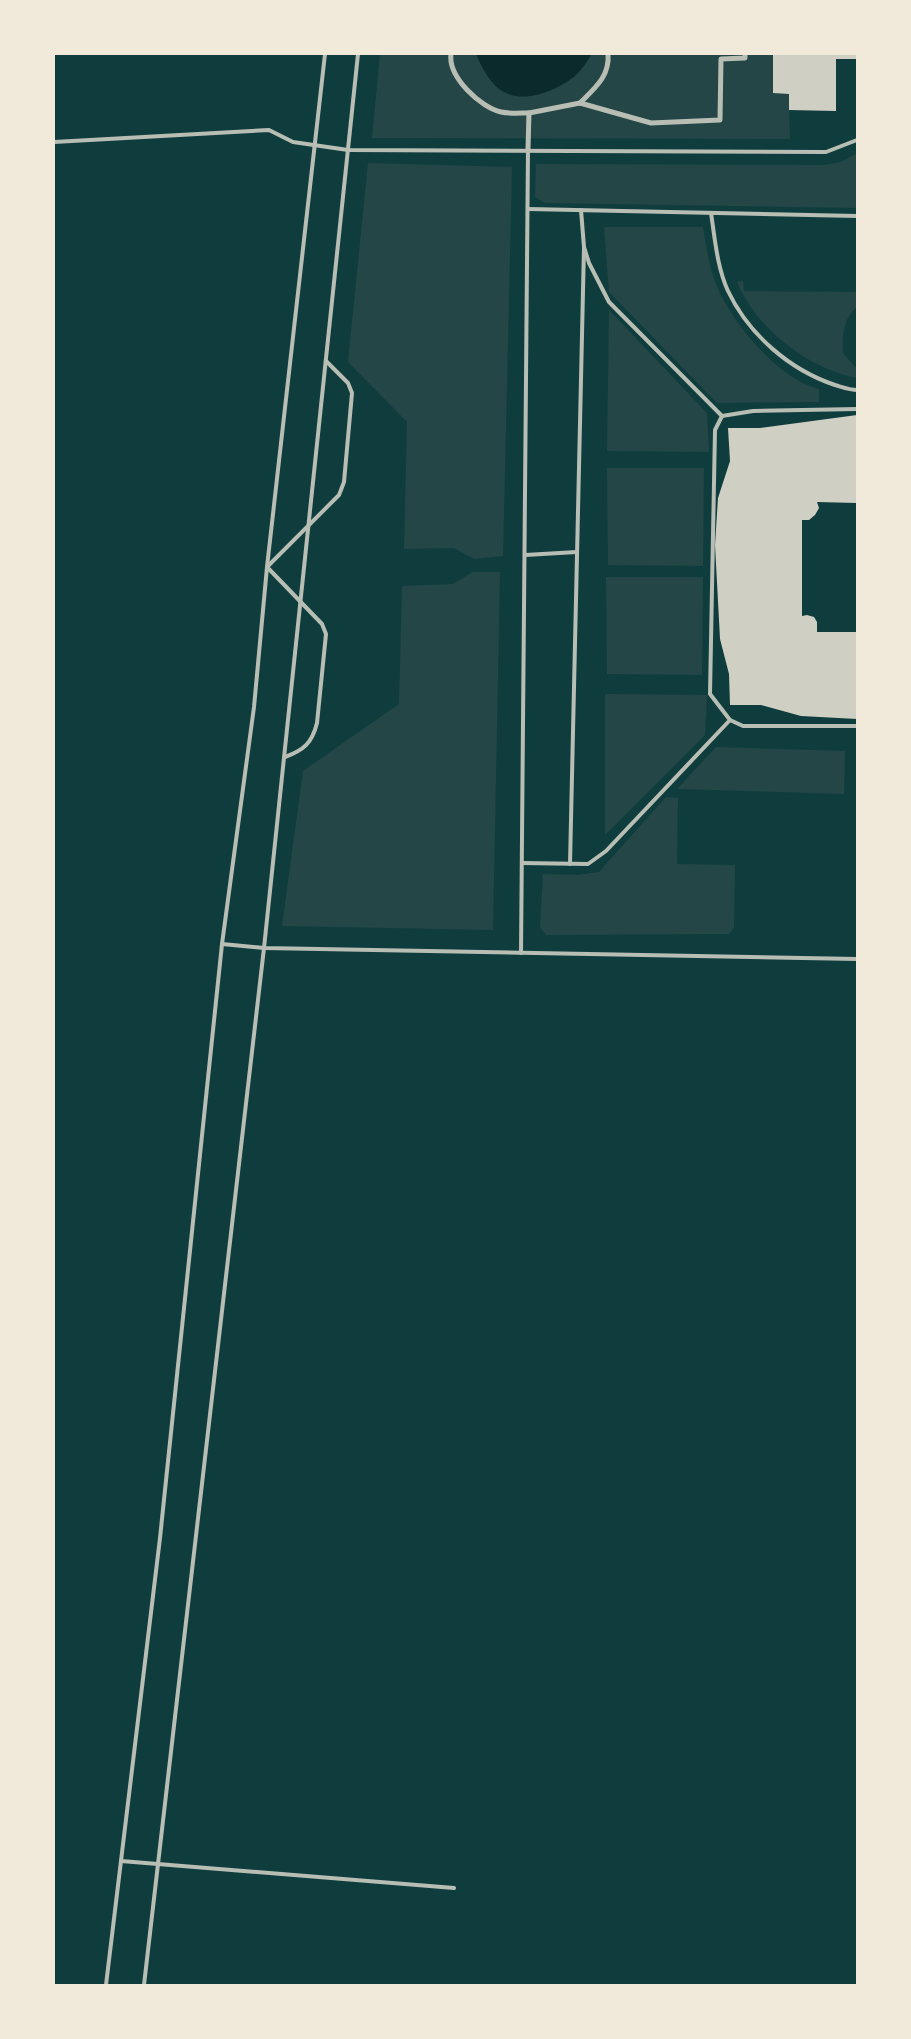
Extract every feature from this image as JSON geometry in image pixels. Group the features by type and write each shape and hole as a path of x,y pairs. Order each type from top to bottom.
{"street":[{"path":"451,54 450,58 461,83 482,104 501,112 528,113 580,103 651,123 720,120 721,58 745,58 746,54"},
{"path":"580,103 601,82 609,65 608,54"},
{"path":"528,113 528,149"}],"lane":[{"path":"106,1985 160,1538 222,944 254,707 267,568 325,54"},
{"path":"144,1985 264,948 358,54"},
{"path":"54,142 270,130 293,142 314,147 348,150 528,149 826,152 857,140"},
{"path":"520,953 528,149"},
{"path":"528,209 857,216"},
{"path":"570,864 584,248 581,210"},
{"path":"711,213 717,256 728,291 743,316 780,356 813,378 857,390"},
{"path":"584,248 589,263 609,302 722,416"},
{"path":"267,568 339,495 344,482 352,393 348,383 326,361"},
{"path":"857,409 753,411 734,412 722,416 715,430 710,694 730,720 742,726 857,726"},
{"path":"525,555 577,552"},
{"path":"267,568 322,624 326,634 318,723 314,736 306,747 285,757"},
{"path":"522,863 588,864 606,852 730,720"},
{"path":"222,944 264,948 857,959"},
{"path":"121,1861 454,1888"}],"shaded area":[{"path":"380,54 773,54 773,93 789,94 790,139 372,138"},
{"path":"476,54 592,54 580,71 567,82 549,91 528,96 518,96 508,94 492,82"},
{"path":"857,153 857,208 545,203 535,197 536,164 823,165 841,162"},
{"path":"368,163 512,167 503,556 474,559 454,548 404,549 407,422 348,362"},
{"path":"604,227 703,227 708,256 716,284 733,315 744,331 772,361 803,383 819,389 819,402 717,403 609,292"},
{"path":"743,281 744,291 857,292 857,307 852,311 846,322 843,334 843,353 857,369 857,378 838,373 820,365 802,356 786,344 757,315 746,299 737,282"},
{"path":"609,310 707,413 709,452 607,451"},
{"path":"607,468 704,468 703,566 608,565"},
{"path":"473,572 500,572 493,930 282,926 303,771 399,704 402,586 453,584"},
{"path":"606,577 703,577 702,675 607,674"},
{"path":"605,694 707,695 705,735 605,835"},
{"path":"716,747 845,751 844,794 677,789"},
{"path":"666,797 678,798 677,864 735,865 734,928 729,934 546,935 540,927 543,874 578,875 599,872"}],"building":[{"path":"773,54 857,54 857,59 836,59 836,111 789,110 789,94 773,93"},
{"path":"857,415 857,503 817,502 819,508 815,515 809,520 802,520 802,616 814,617 817,622 817,632 857,632 857,719 801,716 761,705 730,705 729,674 720,639 715,545 718,498 730,461 728,428 760,428"}]}
